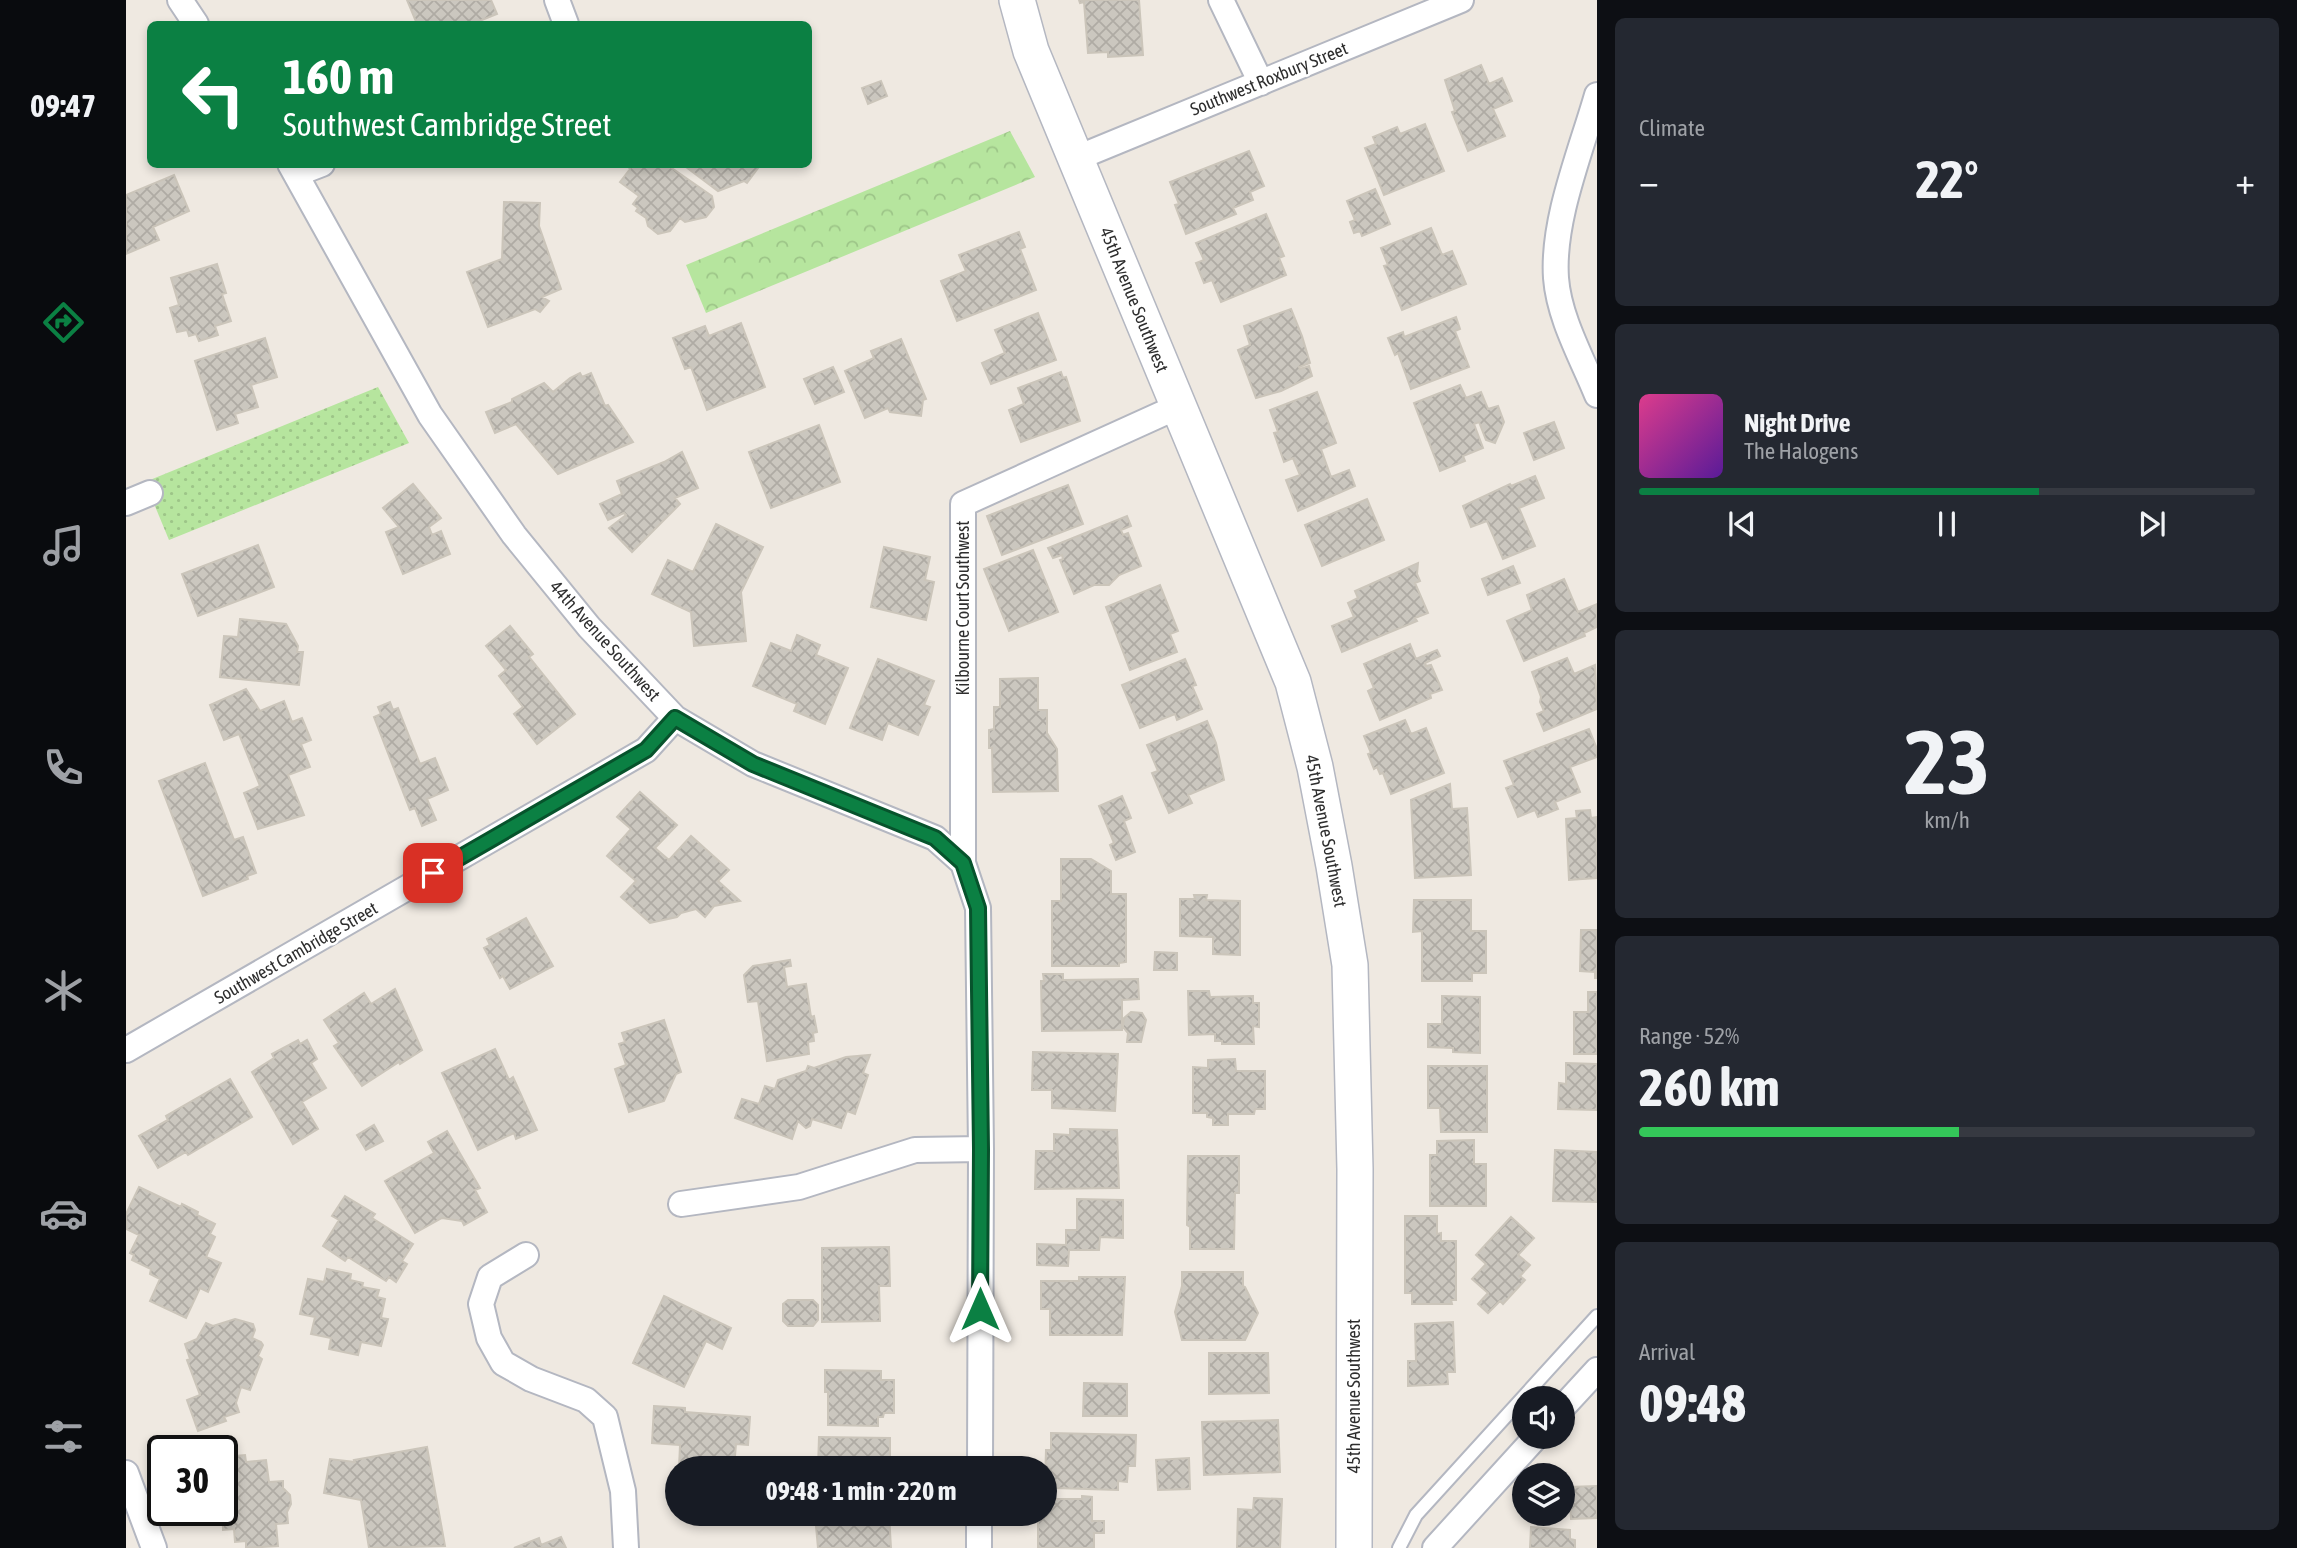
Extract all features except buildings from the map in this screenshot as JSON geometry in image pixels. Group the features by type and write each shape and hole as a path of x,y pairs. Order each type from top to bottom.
{"street":[{"path":"180,0 194,21"},
{"path":"557,0 565,21"},
{"name":"45th Avenue Southwest","path":"1017,0 1031,51 1293,682 1315,767 1350,965 1355,1156 1354,1548"},
{"path":"1221,0 1261,83"},
{"name":"Southwest Roxbury Street","path":"1077,158 1461,0"},
{"path":"1597,95 1556,244 1556,281 1565,316 1597,395"},
{"name":"44th Avenue Southwest","path":"293,169 430,415 506,524 589,627 675,718 753,764 935,838 963,863 978,908 981,1149 980,1456"},
{"name":"Kilbourne Court Southwest","path":"963,863 963,504 1177,407"},
{"path":"126,503 150,493"},
{"name":"Southwest Cambridge Street","path":"126,1051 646,750 675,718"},
{"path":"681,1204 799,1188 915,1150 981,1149"},
{"path":"526,1255 490,1277 481,1304 489,1338 503,1363 531,1379 586,1400 605,1417 623,1491 626,1548"},
{"path":"1575,1394 1597,1370"},
{"path":"1435,1548 1525,1449"},
{"path":"126,1473 154,1548"},
{"path":"979,1526 979,1548"}],"lane":[{"path":"1399,1548 1416,1515 1597,1316"}],"green space":[{"path":"1010,131 1035,177 706,313 686,265"},
{"path":"378,387 409,443 169,540 145,482"}],"route":[{"path":"433,873 646,750 675,718 753,764 935,838 963,863 978,908 980,1309"}]}
